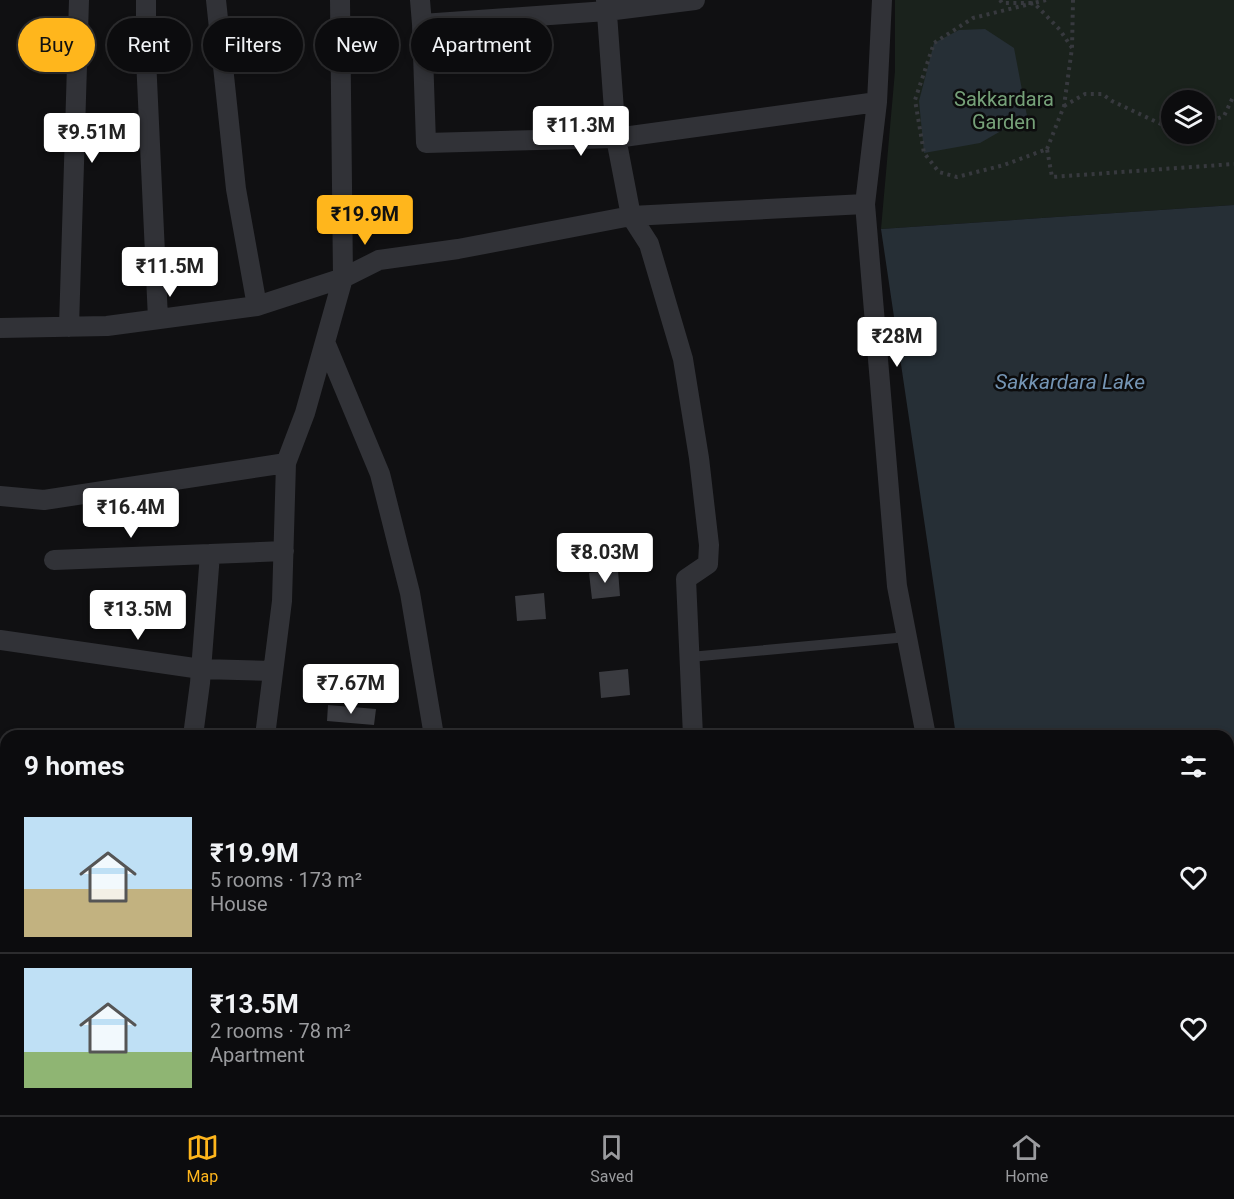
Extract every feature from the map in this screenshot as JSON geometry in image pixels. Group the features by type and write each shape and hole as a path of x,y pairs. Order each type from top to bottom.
{"street":[{"path":"69,327 79,0"},
{"path":"146,0 146,58 158,319"},
{"path":"216,0 236,189 257,306"},
{"path":"266,730 282,601 286,463 305,413 343,278 340,0"},
{"path":"420,0 422,18"},
{"path":"483,18 695,0"},
{"path":"882,0 877,102 865,204 897,586 925,730"},
{"path":"606,6 616,138 631,216 649,244 683,359 699,458 709,544 708,564 686,579 693,730"},
{"path":"424,72 426,142 616,138 877,102"},
{"path":"0,328 107,326 257,306 343,278 379,260 458,249 631,216 865,204"},
{"path":"325,342 380,474 410,593 433,730"},
{"path":"0,496 44,500 286,463"},
{"path":"54,560 284,552"},
{"path":"194,730 210,554"},
{"path":"0,640 201,669 273,671"}],"lane":[{"path":"690,657 907,637"}],"path":[{"path":"1000,0 1002,3 1034,3 1060,30 1072,48"},
{"path":"1046,0 974,18 934,43 915,100 924,153 939,172 957,177 1005,165 1047,149"},
{"path":"1073,0 1072,48 1065,106 1047,149 1052,177 1234,164"},
{"path":"1065,106 1085,94 1102,94 1161,124"},
{"path":"1215,120 1224,116 1234,95"}],"green space":[{"name":"Sakkardara Garden","path":"895,0 1234,0 1234,205 881,229 895,71"}],"water":[{"path":"985,29 1014,48 1027,116 980,143 924,153 919,101 934,43 959,30"},
{"name":"Sakkardara Lake","path":"1234,205 1234,730 955,730 881,229"}],"building":[{"path":"618,570 620,596 592,599 589,573"},
{"path":"544,593 546,619 517,621 515,596"},
{"path":"628,669 630,695 601,698 599,672"},
{"path":"328,705 376,709 374,725 327,721"}]}
